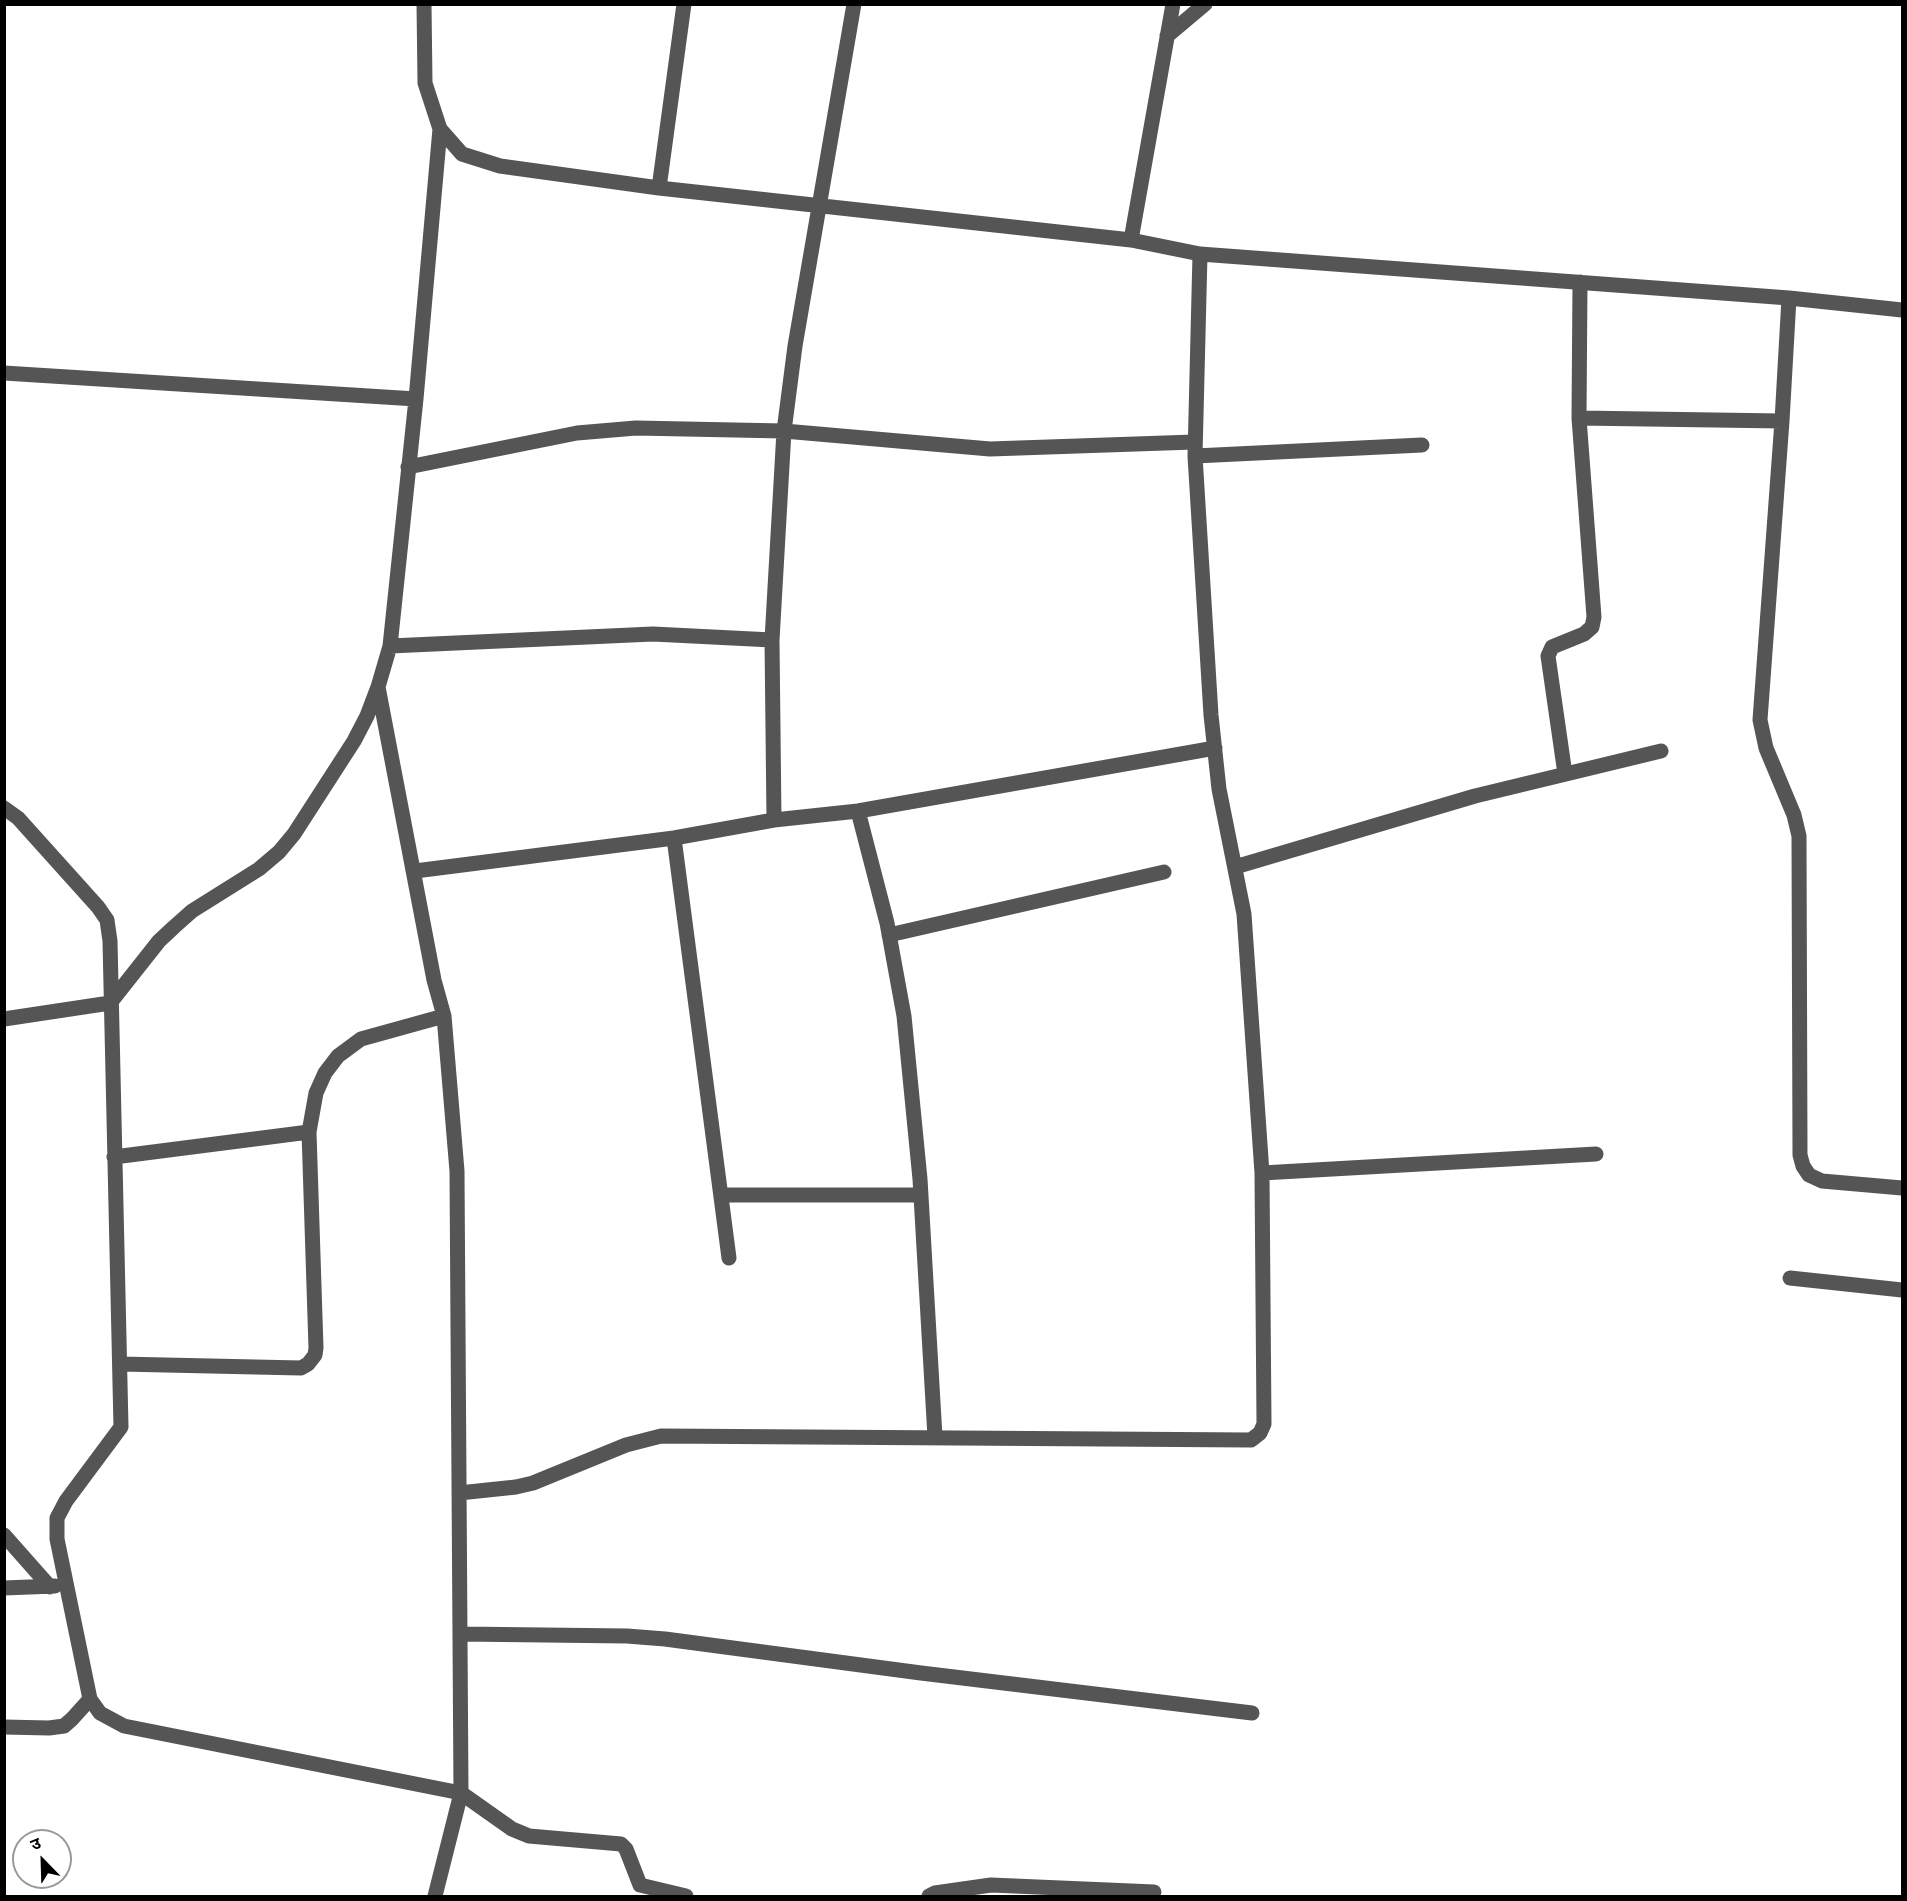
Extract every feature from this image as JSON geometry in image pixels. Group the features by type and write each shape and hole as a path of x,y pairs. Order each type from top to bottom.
{"street":[{"path":"424,4 424,83 440,129 462,154 500,166 659,188 1131,240 1200,254 1789,298 1902,310"},
{"path":"659,188 684,4"},
{"path":"774,820 772,640 784,430 795,346 854,4"},
{"path":"1131,240 1173,4"},
{"path":"1167,36 1205,4"},
{"path":"4,1019 110,1003 159,941 174,927 192,911 259,868 279,852 294,834 354,741 378,687 390,646 416,399 440,129"},
{"path":"459,1493 533,1483 626,1445 661,1436 1251,1440 1260,1433 1264,1424 1262,1173 1244,915 1219,789 1215,748 1194,449 1200,254"},
{"path":"1566,774 1548,656 1552,647 1584,634 1592,627 1594,617 1579,418 1580,282"},
{"path":"1789,298 1760,720 1766,748 1794,815 1799,836 1800,1155 1809,1175 1822,1181 1902,1188"},
{"path":"4,373 416,399"},
{"path":"1579,418 1782,421"},
{"path":"408,467 577,433 636,428 784,430 990,449 1194,449 1422,445"},
{"path":"390,646 653,633 772,640"},
{"path":"378,687 415,871 434,980 444,1016 457,1171 461,1793 435,1896"},
{"path":"415,871 674,838 774,820 858,812 1215,748"},
{"path":"1235,867 1475,796 1661,751"},
{"path":"4,808 18,818 107,920 121,1427 66,1501 57,1518 57,1539 90,1699 100,1713 124,1726 461,1793 520,1833 529,1836 621,1844 626,1849 640,1885 686,1896"},
{"path":"858,812 889,935 904,1016 920,1195 935,1437"},
{"path":"674,838 729,1258"},
{"path":"889,935 1164,872"},
{"path":"120,1364 301,1368 308,1364 315,1355 316,1348 309,1132 316,1092 325,1073 338,1056 361,1039 444,1016"},
{"path":"114,1157 309,1132"},
{"path":"1262,1173 1596,1154"},
{"path":"721,1196 920,1195"},
{"path":"1790,1278 1902,1290"},
{"path":"4,1535 50,1587"},
{"path":"4,1588 66,1586"},
{"path":"461,1634 627,1636 665,1639 1252,1713"},
{"path":"4,1727 64,1726 90,1699"},
{"path":"929,1896 935,1893 991,1884 1154,1892"}]}
